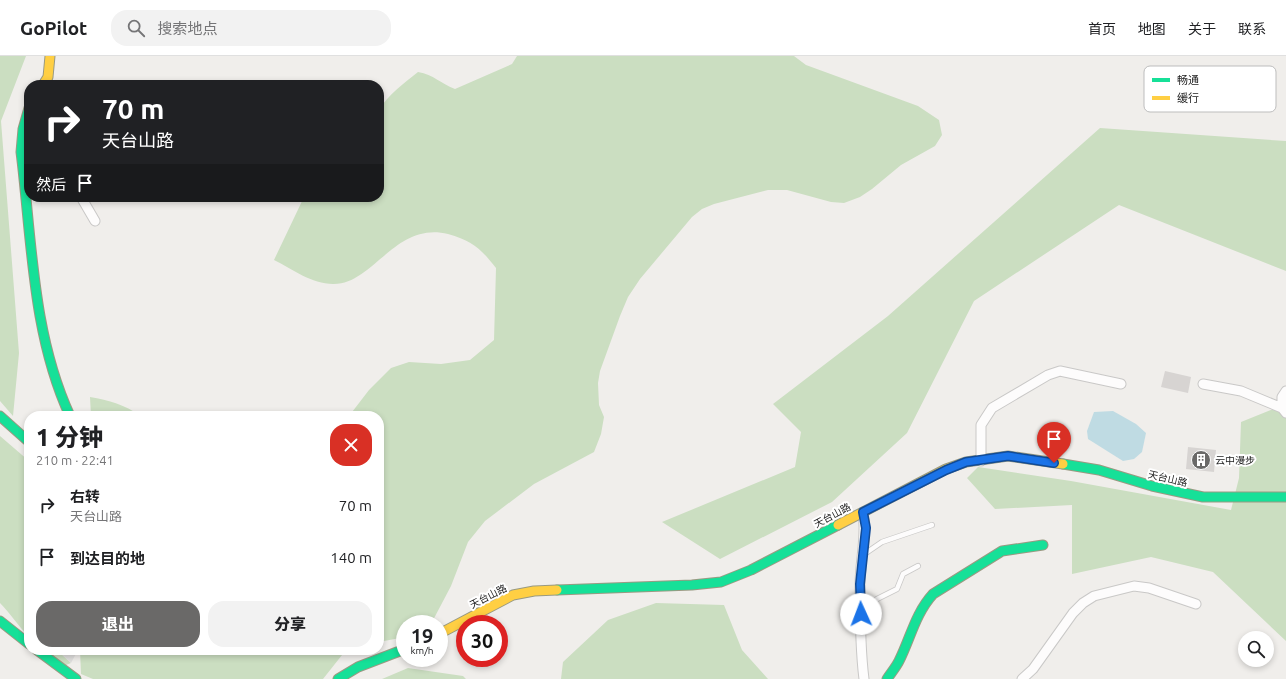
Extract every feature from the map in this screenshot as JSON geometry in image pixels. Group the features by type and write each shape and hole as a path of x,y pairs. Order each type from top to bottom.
{"street":[{"path":"46,80 48,77 50,56"},
{"path":"24,126 21,152 24,178"},
{"path":"27,202 42,329 60,396 68,411"},
{"path":"84,202 96,221"},
{"path":"981,461 981,425 992,408 1048,375 1060,371 1121,384"},
{"path":"1203,384 1241,391 1284,410"},
{"path":"1284,410 1282,397 1286,391"},
{"path":"0,416 24,438"},
{"name":"天台山路","path":"448,629 513,595 534,591 692,585 721,582 751,570 946,470 966,462 1008,456 1099,470 1152,486 1203,497 1286,497"},
{"path":"863,512 866,528 860,584 860,647 864,679"},
{"path":"887,679 899,661 916,618 924,604 933,594 1002,551 1043,545"},
{"path":"1022,679 1033,669 1073,613 1083,603 1094,596 1134,586 1149,588 1196,604"},
{"path":"0,621 24,640"},
{"path":"338,679 358,667 396,652"},
{"path":"44,655 76,679"}],"lane":[{"path":"863,555 882,542 932,525"},
{"path":"861,614 877,599 897,589 903,574 918,566"}],"green space":[{"path":"0,56 26,56 1,121 19,353 13,416 0,401"},
{"path":"517,56 794,56 806,65 918,106 939,120 942,135 935,146 901,165 860,197 844,203 831,202 787,190 768,190 714,204 702,209 692,217 640,279 628,297 620,316 600,371 598,383 599,405 604,417 601,434 594,452 534,484 485,521 468,542 451,586 436,615 396,615 396,639 384,641 384,411 353,411 369,390 391,368 409,362 441,364 470,360 494,340 496,268 476,246 448,234 429,232 413,236 399,244 360,275 347,282 333,284 317,282 274,260 302,202 384,202 384,103 392,94 418,72 428,75 455,89 512,64"},
{"path":"1100,128 1286,141 1286,271 1119,205 974,301 907,433 832,502 720,559 662,522 795,467 801,432 773,404 888,316"},
{"path":"90,397 117,404 132,411 91,411"},
{"path":"1286,404 1286,641 1213,572 1151,557 1072,574 1072,505 995,509 967,478 978,467 1071,481 1231,510 1239,478 1241,422"},
{"path":"0,436 24,457 24,632 0,603"},
{"path":"656,603 724,605 742,650 768,679 561,679 563,662 608,620"},
{"path":"52,655 62,655 71,663 66,665"},
{"path":"80,655 342,655 323,679 93,679 81,674"},
{"path":"408,668 463,676 466,679 382,679"}],"shaded area":[{"path":"62,655 75,655 71,663"}],"water":[{"path":"1113,411 1136,424 1146,433 1142,452 1134,459 1123,461 1088,439 1087,431 1094,412"}],"building":[{"path":"1165,371 1191,377 1188,393 1161,387"},
{"name":"云中漫步","path":"1188,447 1216,450 1214,472 1186,469"}],"traffic: fast":[{"path":"24,126 21,152 24,182"},
{"path":"26,202 35,286 41,320 57,385 68,411"},
{"path":"0,416 24,438"},
{"path":"1063,464 1099,470 1152,486 1203,497 1286,497"},
{"path":"557,590 692,585 721,582 751,570 838,525"},
{"path":"887,679 899,661 922,610 933,594 1002,551 1043,545"},
{"path":"0,621 24,640"},
{"path":"338,679 358,667 396,652"},
{"path":"44,655 76,679"}],"traffic: slow":[{"path":"46,80 48,77 50,56"},
{"path":"838,525 946,469 966,462 1008,456 1063,464"},
{"path":"448,629 513,595 534,591 557,590"}],"place":[{"name":"云中漫步","path":"1201,460"}],"route":[{"path":"861,614 860,584 866,528 863,512 946,470 966,462 1008,456 1054,463"}]}
